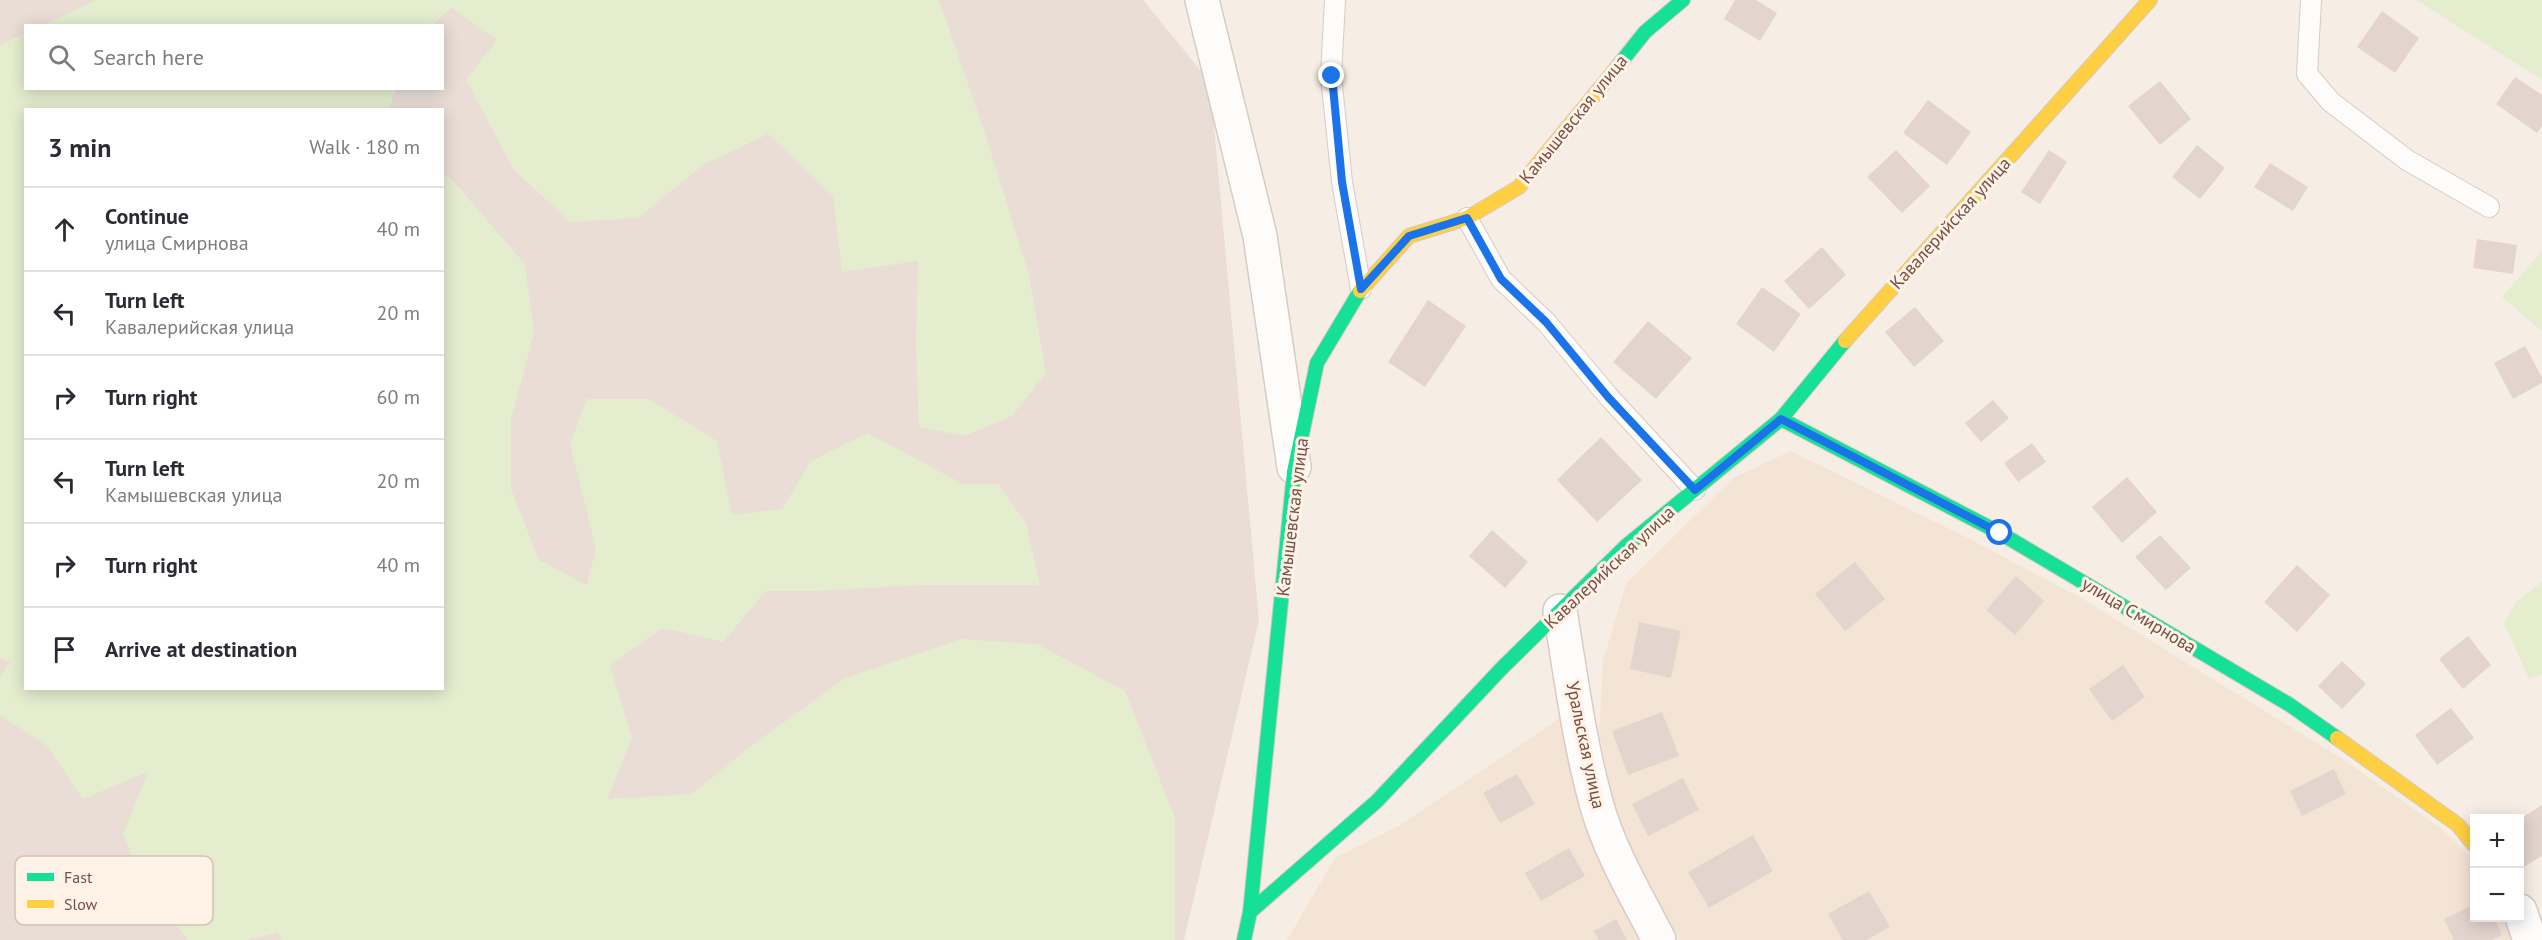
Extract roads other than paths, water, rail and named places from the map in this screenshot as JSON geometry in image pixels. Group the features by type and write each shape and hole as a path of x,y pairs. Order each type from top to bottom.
{"street":[{"path":"1203,0 1260,237 1294,472"},
{"name":"Камышевская улица","path":"1244,940 1250,912 1294,472 1317,363 1361,289 1409,236 1467,218 1519,187 1645,32 1683,0"},
{"name":"Кавалерийская улица","path":"1250,912 1377,801 1502,668 1626,546 1781,419 1847,339 2150,0"},
{"name":"улица Смирнова","path":"1781,419 2000,533 2290,705 2458,825 2470,839"},
{"name":"Уральская улица","path":"1560,611 1575,704 1598,808 1623,869 1659,940"},
{"path":"2524,922 2530,940"}],"lane":[{"path":"1335,0 1333,88 1342,182 1361,289"},
{"path":"2311,0 2307,74 2331,102 2407,160 2489,207"},
{"path":"1467,218 1501,279 1546,322 1608,397 1695,490"}]}
